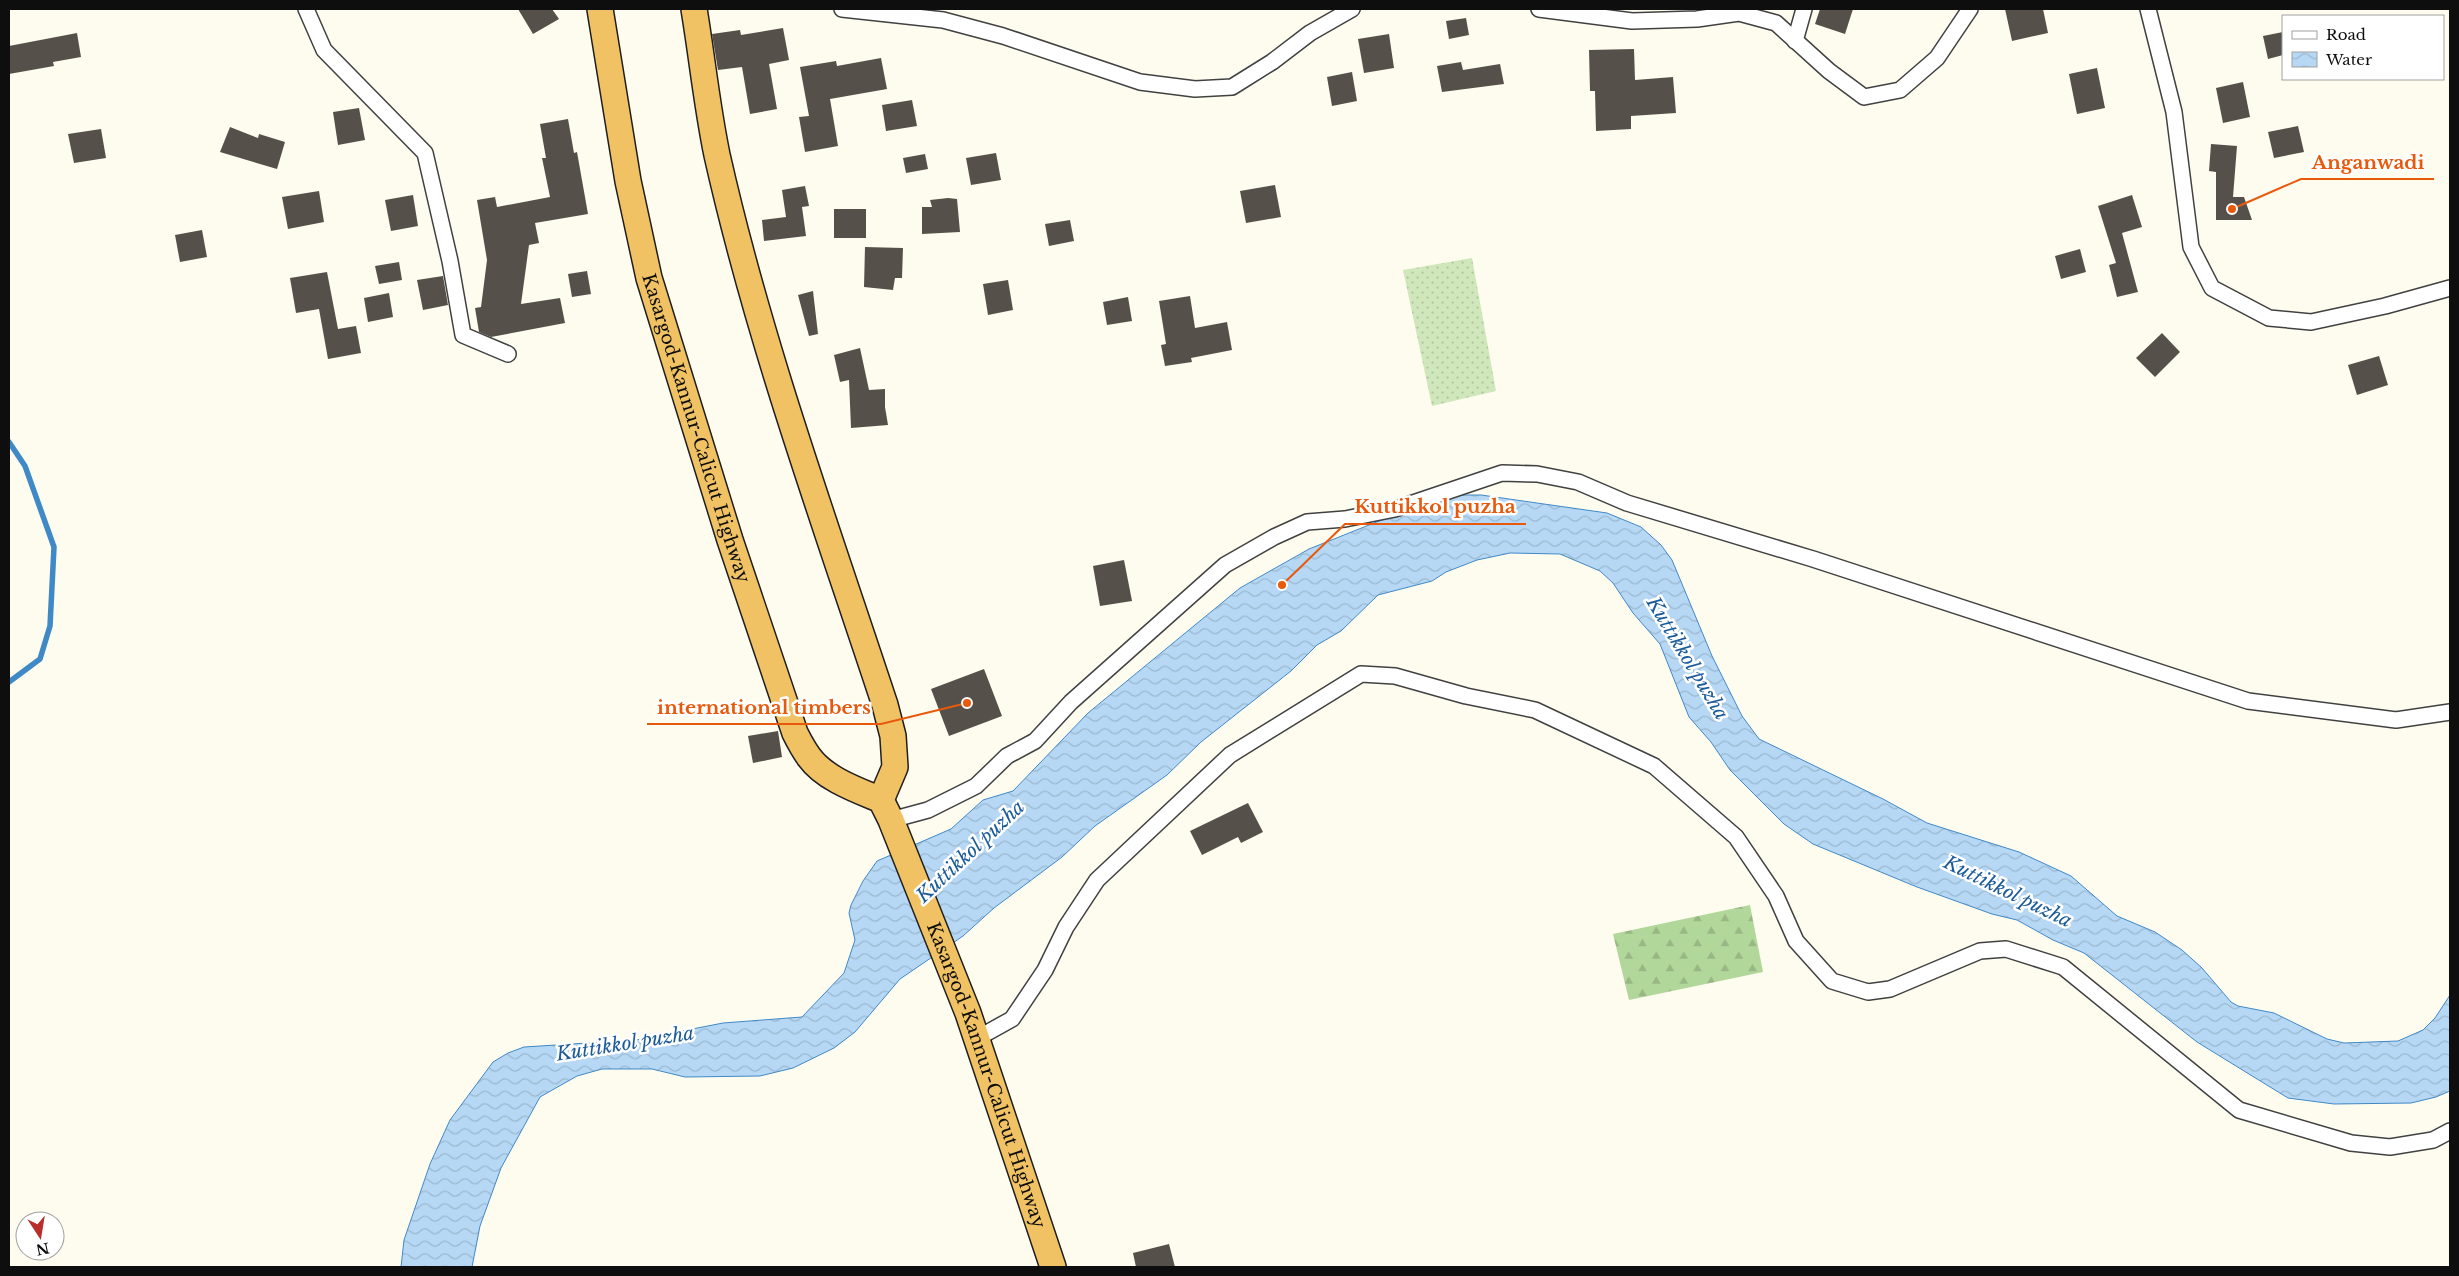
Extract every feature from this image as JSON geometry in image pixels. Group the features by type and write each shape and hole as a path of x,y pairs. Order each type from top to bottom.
{"highway":[{"name":"Kasargod-Kannur-Calicut Highway","path":"600,9 628,182 649,278 730,540 795,733 810,758 826,772 856,790 890,819 968,1014 1053,1267"},
{"path":"694,9 717,153 746,269 795,436 885,705 893,736 895,767 890,819"}],"street":[{"path":"306,9 324,50 425,153 450,261 463,336 508,354"},
{"path":"842,9 943,20 1038,47 1140,82 1195,90 1232,87 1272,62 1310,33 1352,9"},
{"path":"1539,9 1632,21 1697,19 1739,13 1776,23 1829,71 1864,97 1900,90 1937,58 1970,9"},
{"path":"1795,40 1804,9"},
{"path":"2148,9 2174,112 2191,247 2212,288 2269,318 2311,322 2384,306 2450,288"},
{"path":"890,819 928,810 976,786 1007,756 1035,741 1071,702 1225,565 1274,537 1308,522 1345,519 1395,509 1502,473 1537,474 1578,482 1627,503 1813,559 2248,701 2396,720 2450,712"},
{"path":"976,1039 1012,1019 1045,970 1066,927 1097,880 1230,755 1361,674 1395,676 1466,696 1535,710 1654,766 1736,837 1776,896 1796,941 1832,981 1868,992 1890,989 1980,951 2006,949 2063,967 2239,1110 2351,1143 2390,1147 2433,1140 2450,1131"}],"green space":[{"path":"1472,258 1496,391 1432,406 1403,270"},
{"path":"1750,905 1763,972 1629,1000 1613,934"}],"water":[{"path":"1455,495 1481,495 1607,513 1641,527 1661,545 1672,560 1712,656 1742,716 1759,739 1883,799 1927,823 2019,852 2071,876 2117,916 2155,932 2182,950 2202,968 2231,1002 2238,1006 2274,1013 2327,1039 2344,1043 2398,1041 2423,1030 2435,1018 2450,995 2450,1091 2436,1097 2411,1103 2334,1104 2288,1098 2197,1042 2084,953 2053,940 2017,920 1992,914 1917,887 1813,844 1784,824 1730,770 1711,742 1689,717 1660,644 1633,613 1613,583 1600,571 1560,554 1510,553 1477,560 1446,572 1432,581 1378,595 1341,631 1317,645 1291,671 1201,742 1167,775 1095,826 1062,857 994,908 963,936 900,979 855,1032 834,1048 793,1068 760,1076 685,1077 652,1069 602,1069 577,1076 540,1097 501,1168 480,1226 472,1267 401,1267 404,1240 430,1164 450,1120 493,1062 508,1053 524,1047 636,1040 723,1023 802,1017 844,973 855,940 849,913 851,905 863,881 877,861 951,829 983,800 1013,791 1088,713 1240,588 1309,549 1429,501"}],"building":[{"path":"518,9 552,9 559,19 533,34"},
{"path":"1820,9 1853,9 1845,34 1815,24"},
{"path":"2005,9 2043,9 2048,33 2012,41"},
{"path":"1466,18 1469,35 1449,39 1446,21"},
{"path":"783,28 789,60 769,64 777,109 750,114 742,67 718,70 712,34 740,30 741,35"},
{"path":"2282,32 2282,55 2268,59 2263,36"},
{"path":"77,33 81,57 53,62 54,66 9,74 9,46"},
{"path":"1389,34 1394,68 1364,73 1358,39"},
{"path":"1634,49 1635,80 1673,77 1676,113 1631,116 1631,129 1596,131 1595,91 1590,91 1589,50"},
{"path":"881,58 887,89 830,99 838,146 805,152 799,117 809,116 800,67 836,61 837,66"},
{"path":"1461,62 1463,70 1500,64 1504,84 1442,92 1437,66"},
{"path":"2097,68 2105,108 2077,114 2069,74"},
{"path":"1352,72 1357,101 1332,106 1327,77"},
{"path":"2243,82 2250,117 2223,123 2216,88"},
{"path":"912,100 917,126 886,131 882,105"},
{"path":"359,108 365,140 338,145 333,112"},
{"path":"568,119 574,153 577,152 588,214 535,223 539,243 529,245 521,304 560,298 565,323 491,337 479,332 475,308 481,307 487,260 477,200 495,197 497,207 550,197 542,158 546,158 540,124"},
{"path":"2298,126 2304,152 2274,158 2268,132"},
{"path":"230,127 258,138 259,134 285,142 277,169 220,152"},
{"path":"101,129 106,158 74,163 68,134"},
{"path":"2211,144 2237,146 2233,197 2244,197 2252,220 2216,220 2216,172 2209,171"},
{"path":"996,153 1001,180 971,185 966,158"},
{"path":"925,154 928,169 906,173 903,158"},
{"path":"1275,185 1281,217 1246,223 1240,191"},
{"path":"805,186 809,206 802,207 806,236 764,241 762,220 786,217 782,190"},
{"path":"319,191 324,222 288,229 282,197"},
{"path":"413,195 418,226 391,231 385,200"},
{"path":"2132,195 2142,227 2122,233 2138,292 2117,297 2109,265 2116,263 2098,206"},
{"path":"957,199 960,232 922,234 922,207 932,207 930,200"},
{"path":"834,209 866,209 866,238 834,238"},
{"path":"1070,220 1074,241 1049,246 1045,224"},
{"path":"202,230 207,257 180,262 175,235"},
{"path":"865,247 903,248 902,278 895,278 893,290 864,287"},
{"path":"2080,249 2086,272 2061,279 2055,256"},
{"path":"399,262 402,280 379,284 375,266"},
{"path":"587,271 591,294 572,297 568,274"},
{"path":"327,272 338,329 356,326 361,353 328,359 319,309 296,313 290,278"},
{"path":"443,276 448,305 423,310 417,280"},
{"path":"1008,280 1013,310 988,315 983,284"},
{"path":"813,291 818,334 809,336 798,295"},
{"path":"389,293 393,317 368,322 364,298"},
{"path":"1190,296 1195,328 1227,322 1232,350 1191,358 1192,362 1165,366 1161,345 1166,344 1159,301"},
{"path":"1128,297 1132,321 1107,325 1103,302"},
{"path":"2162,333 2180,352 2155,377 2136,358"},
{"path":"860,348 869,390 885,389 888,425 851,428 849,380 840,382 834,355"},
{"path":"2379,356 2388,385 2357,395 2348,365"},
{"path":"1124,560 1132,601 1100,606 1093,566"},
{"path":"984,669 1002,716 949,736 931,689"},
{"path":"778,731 782,757 753,763 748,736"},
{"path":"1248,803 1263,832 1241,843 1238,837 1202,855 1190,831"},
{"path":"1169,1244 1175,1267 1136,1267 1133,1253"}],"waterway":[{"path":"9,442 25,466 54,547 50,626 40,659 9,682"}],"place":[{"name":"Anganwadi","path":"2232,209"},
{"name":"Kuttikkol puzha","path":"1282,585"},
{"name":"international timbers","path":"967,703"}]}
